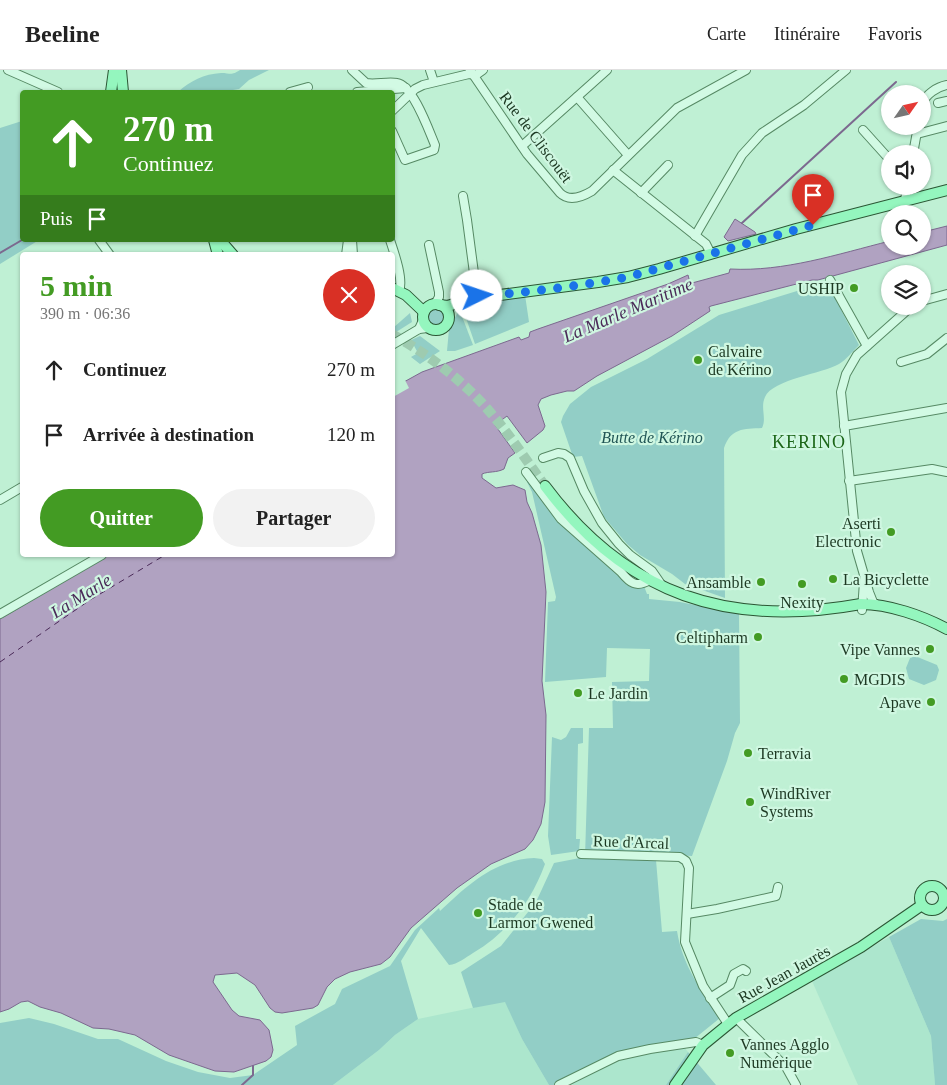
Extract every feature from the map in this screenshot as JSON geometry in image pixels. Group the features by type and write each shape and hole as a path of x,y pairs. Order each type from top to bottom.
{"main road":[{"path":"111,90 114,70"},
{"path":"121,70 123,90"},
{"path":"424,322 427,308 436,304 448,306 477,296 500,295 628,277 796,229 947,190"},
{"path":"222,242 230,252"},
{"path":"399,291 424,322 435,331 441,330 448,323 450,317 468,304 500,295"},
{"path":"399,291 446,309 450,317"},
{"path":"545,486 570,517 612,555 663,587 704,602 749,611 793,612 878,606 919,616 947,629"},
{"path":"862,607 878,611 894,610"},
{"path":"932,886 944,888 944,897 939,907 929,909 922,905 921,894 925,888 932,886"},
{"name":"Rue Jean Jaurès","path":"675,1085 704,1045 732,1021 861,947 922,905"}],"street":[{"path":"8,70 53,90"},
{"path":"352,70 366,83 397,83 408,91 418,105 435,145 434,150 405,160 395,138"},
{"path":"430,70 434,82"},
{"path":"395,91 408,91 423,85 483,70"},
{"path":"522,146 607,70"},
{"path":"711,254 706,244 612,170 677,108 746,70"},
{"path":"695,236 742,155 762,133 804,105 846,70"},
{"name":"Rue de Cliscouët","path":"472,73 522,146 555,188 566,198 576,198 589,192 612,170"},
{"path":"931,93 937,87 947,84"},
{"path":"299,90 308,88"},
{"path":"395,107 408,91"},
{"path":"577,97 628,155"},
{"path":"938,103 947,101"},
{"path":"931,128 947,126"},
{"path":"863,130 881,150"},
{"path":"641,193 668,164"},
{"path":"905,201 906,195"},
{"path":"462,196 477,296"},
{"path":"429,244 439,292 436,304"},
{"path":"395,256 401,286 399,291"},
{"path":"830,280 867,346"},
{"path":"931,298 947,294"},
{"path":"878,606 873,602 858,560 841,398 846,374 854,359 902,315"},
{"path":"395,343 424,322"},
{"path":"901,362 926,354 947,338"},
{"path":"844,426 947,408"},
{"path":"542,458 558,453 570,458 584,491 602,523 630,555 654,573 663,587"},
{"path":"849,481 932,470 947,472"},
{"path":"526,472 561,519 621,572 628,581 640,584 650,580"},
{"path":"0,500 20,488"},
{"path":"0,614 99,557"},
{"path":"862,607 865,580"},
{"name":"Rue d'Arcal","path":"581,854 680,858 686,861 689,868 687,914 684,931 685,942 698,978 710,998 732,1021 786,1067 796,1085"},
{"path":"687,914 726,908 776,896 778,887"},
{"path":"710,998 730,985 734,974 743,969 746,971"},
{"path":"560,1085 611,1059 625,1054 696,1042 704,1045"}],"green space":[{"path":"240,70 269,70 249,80 239,89 181,90 192,81 203,77 221,73 233,74"},
{"path":"20,122 20,242 36,242 0,264 0,128"},
{"name":"Butte de Kérino","path":"825,287 831,290 859,345 839,364 787,381 770,391 764,401 762,428 743,429 734,433 727,441 724,448 725,598 685,584 640,555 627,544 604,517 582,456 573,457 561,422 563,416 570,404 591,387 647,359 719,315 797,291"},
{"path":"525,295 529,322 475,344 466,318 460,310 472,304"},
{"path":"436,308 442,311 445,317 442,323 436,326 430,323 427,317 430,311"},
{"path":"458,312 463,319 473,345 455,351 447,351 449,329"},
{"path":"410,313 412,322 395,333 395,326"},
{"path":"420,336 440,351 420,364 411,357 418,353 413,344 408,347 405,343"},
{"path":"528,478 546,507 571,534 618,573 627,585 640,588 644,586 647,594 649,594 649,599 680,602 739,614 740,723 692,856 659,854 656,860 662,932 677,931 688,966 699,987 720,1018 684,1047 652,1051 623,1059 597,1069 567,1085 549,1085 522,1039 505,1002 473,1008 461,972 501,946 536,902 554,863 585,857 589,728 613,728 612,682 649,681 650,649 607,648 606,677 545,682 548,602 555,601 556,597 532,492 527,482"},
{"path":"915,656 937,665 939,670 936,680 924,685 909,679 906,668 910,658"},
{"path":"571,728 583,728 583,743 578,744 576,839 580,839 579,851 551,855 548,836 552,737 561,740 566,737"},
{"path":"534,858 542,859 545,864 533,891 517,915 497,936 464,959 449,965 421,928 401,961 418,1019 333,1085 0,1085 0,1023 29,1018 54,1024 98,1039 118,1039 166,1061 198,1072 230,1078 253,1075 297,1045 295,1026 335,1004 342,989 390,966 415,930 439,908 440,911 472,883 494,869 506,863"},
{"path":"921,919 943,921 947,919 947,1085 935,1085 931,1036 889,937"},
{"path":"889,937 931,1036 935,1085 858,1085 812,981"},
{"path":"505,1001 522,1039 549,1085 333,1085 418,1019"},
{"path":"684,1047 688,1052 666,1085 567,1085 597,1069 623,1059 652,1051"},
{"path":"688,1052 716,1085 666,1085"}],"water":[{"path":"735,219 756,234 728,241 724,237"},
{"path":"947,226 947,245 931,249 931,230"},
{"path":"881,243 881,255 910,255 711,306 709,307 710,311 672,336 597,376 574,391 567,391 541,399 538,405 545,426 543,430 527,443 507,416 495,425 515,453 508,458 504,469 482,474 482,478 496,488 513,485 525,490 541,545 546,592 542,681 546,715 545,802 541,824 533,840 525,849 491,864 457,888 411,928 390,957 381,964 350,972 335,979 327,987 318,1005 313,1008 282,1013 275,1012 270,1008 255,985 237,973 215,975 213,982 232,1010 239,1016 260,1020 269,1030 273,1050 271,1057 266,1061 234,1072 215,1071 169,1055 135,1035 109,1029 93,1028 61,1013 40,1007 28,1001 21,1002 0,1012 0,619 106,557 395,557 395,387 422,372 519,337 521,340 529,337 530,332 668,284 688,275 690,283 692,283 729,273 730,269 770,268 831,256"}],"pier":[{"path":"404,378 409,388 395,396 395,383"}],"waterway":[{"path":"742,223 896,82"},
{"path":"0,253 20,241"},
{"path":"242,1085 253,1075 253,1066"}],"ferry route":[{"path":"0,662 90,600 162,557"}],"tunnel":[{"path":"395,336 442,367 480,401 509,436 545,486"}],"place":[{"name":"USHIP","path":"854,288"},
{"name":"Calvaire de Kérino","path":"698,360"},
{"name":"Aserti Electronic","path":"891,532"},
{"name":"La Bicyclette","path":"833,579"},
{"name":"Ansamble","path":"761,582"},
{"name":"Nexity","path":"802,584"},
{"name":"Celtipharm","path":"758,637"},
{"name":"Vipe Vannes","path":"930,649"},
{"name":"MGDIS","path":"844,679"},
{"name":"Le Jardin","path":"578,693"},
{"name":"Apave","path":"931,702"},
{"name":"Terravia","path":"748,753"},
{"name":"WindRiver Systems","path":"750,802"},
{"name":"Stade de Larmor Gwened","path":"478,913"},
{"name":"Vannes Agglo Numérique","path":"730,1053"}],"district":[{"name":"KERINO","path":"809,442"}],"route":[{"path":"477,296 500,295 628,277 813,225"}],"water label":[{"name":"La Marle Maritime","path":"628,310"},
{"name":"La Marle","path":"81,596"}]}
